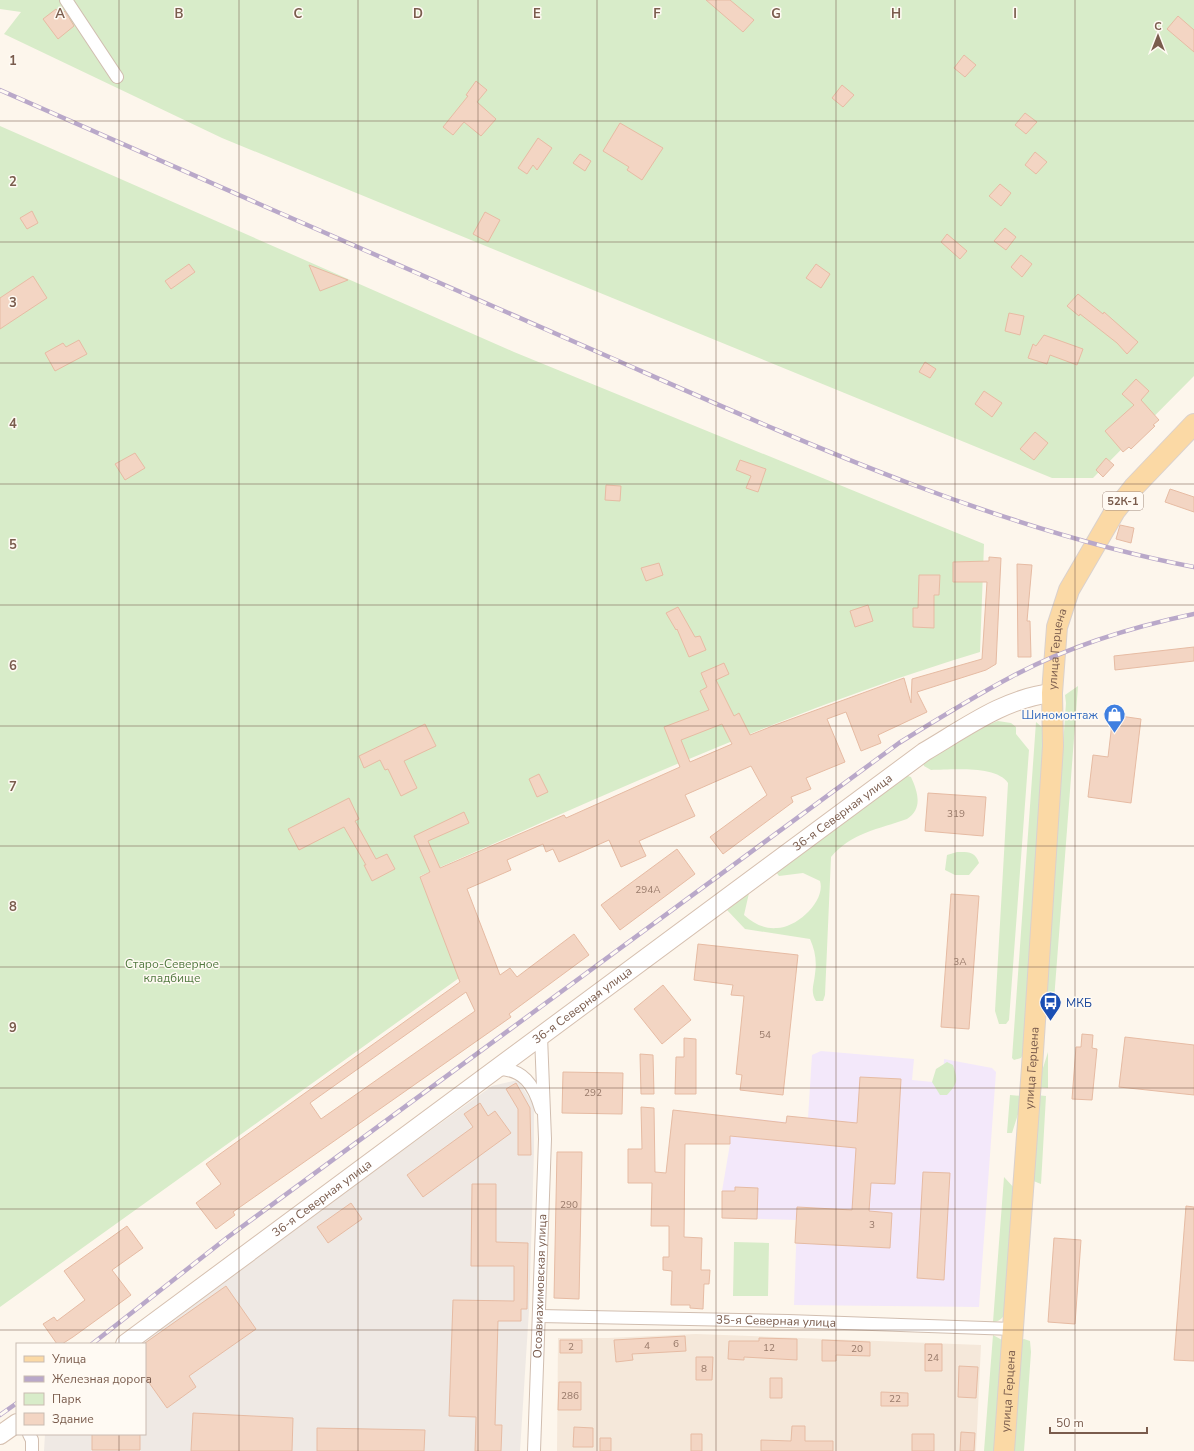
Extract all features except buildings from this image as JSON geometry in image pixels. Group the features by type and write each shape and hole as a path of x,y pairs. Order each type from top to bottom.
{"main road":[{"name":"улица Герцена","path":"1004,1451 1053,746 1052,693 1057,628 1069,590 1115,511 1134,487 1194,424"},
{"name":"36-я Северная улица","path":"126,1343 924,752 1011,702 1036,694 1052,693"},
{"path":"0,1435 16,1424"}],"street":[{"path":"66,0 118,76"},
{"name":"Осоавиахимовская улица","path":"534,1451 544,1122 541,1036"},
{"name":"Осоавиахимовская улица","path":"496,1069 508,1068 521,1075 531,1086 539,1102 544,1122"},
{"name":"35-я Северная улица","path":"539,1316 795,1321 1013,1329"},
{"path":"30,1435 32,1440 32,1451"}],"shaded area":[{"path":"821,1051 914,1059 912,1080 943,1083 944,1059 992,1068 996,1072 979,1307 794,1305 797,1220 722,1218 722,1191 730,1144 731,1116 786,1122 787,1116 808,1118 812,1055"},
{"path":"518,1080 534,1106 529,1310 520,1451 44,1451 45,1435 146,1435 146,1343 136,1343 492,1086"},
{"path":"696,1334 981,1345 976,1451 557,1451 558,1338 608,1338"}],"green space":[{"path":"0,0 1194,0 1194,376 1093,478 1052,478 222,138 4,34 21,12 0,9"},
{"name":"Старо-Северное кладбище","path":"0,126 514,352 984,544 980,652 837,700 767,727 627,785 420,876 459,978 0,1307"},
{"path":"1078,686 1053,1013 1046,986 1066,703 1065,695"},
{"path":"998,721 1011,723 1016,727 1016,734 1029,750 1009,1020 1006,1024 999,1024 995,1011 1008,783 1002,777 994,773 984,771 961,769 931,770 924,766 922,760 968,732"},
{"path":"1036,722 1044,729 1048,739 1026,1049 1021,1058 1014,1060 1012,1058"},
{"path":"905,775 911,777 916,788 918,800 912,815 907,819 856,837 847,842 831,857 825,995 823,1001 816,1001 813,988 816,960 810,939 745,929 727,910 749,893 744,915 763,927 785,927 801,918 814,905 819,897 821,889 820,881 803,873 779,876 776,872"},
{"path":"957,852 971,853 977,859 979,863 969,875 955,875 945,870 947,855"},
{"path":"1048,1052 1048,1088 1037,1087"},
{"path":"947,1062 953,1065 956,1074 956,1081 947,1095 940,1095 932,1082 936,1069"},
{"path":"1010,1095 1022,1096 1021,1105 1012,1133 1007,1133"},
{"path":"1036,1095 1046,1096 1041,1184 1031,1180"},
{"path":"1004,1177 1016,1190 1008,1308 1001,1319 993,1322"},
{"path":"734,1242 769,1243 768,1296 733,1296"},
{"path":"993,1335 1002,1340 997,1451 984,1451"},
{"path":"1024,1339 1030,1341 1031,1352 1024,1451 1011,1451 1021,1340"}],"railway":[{"path":"0,90 686,391 900,480 1045,530 1119,550 1194,567"},
{"path":"93,1343 228,1237 899,743 997,685 1054,656 1100,639 1147,625 1194,614"},
{"path":"0,1415 16,1404"}],"place":[{"name":"Шиномонтаж","path":"1114,734"},
{"name":"МКБ","path":"1050,1022"}]}
